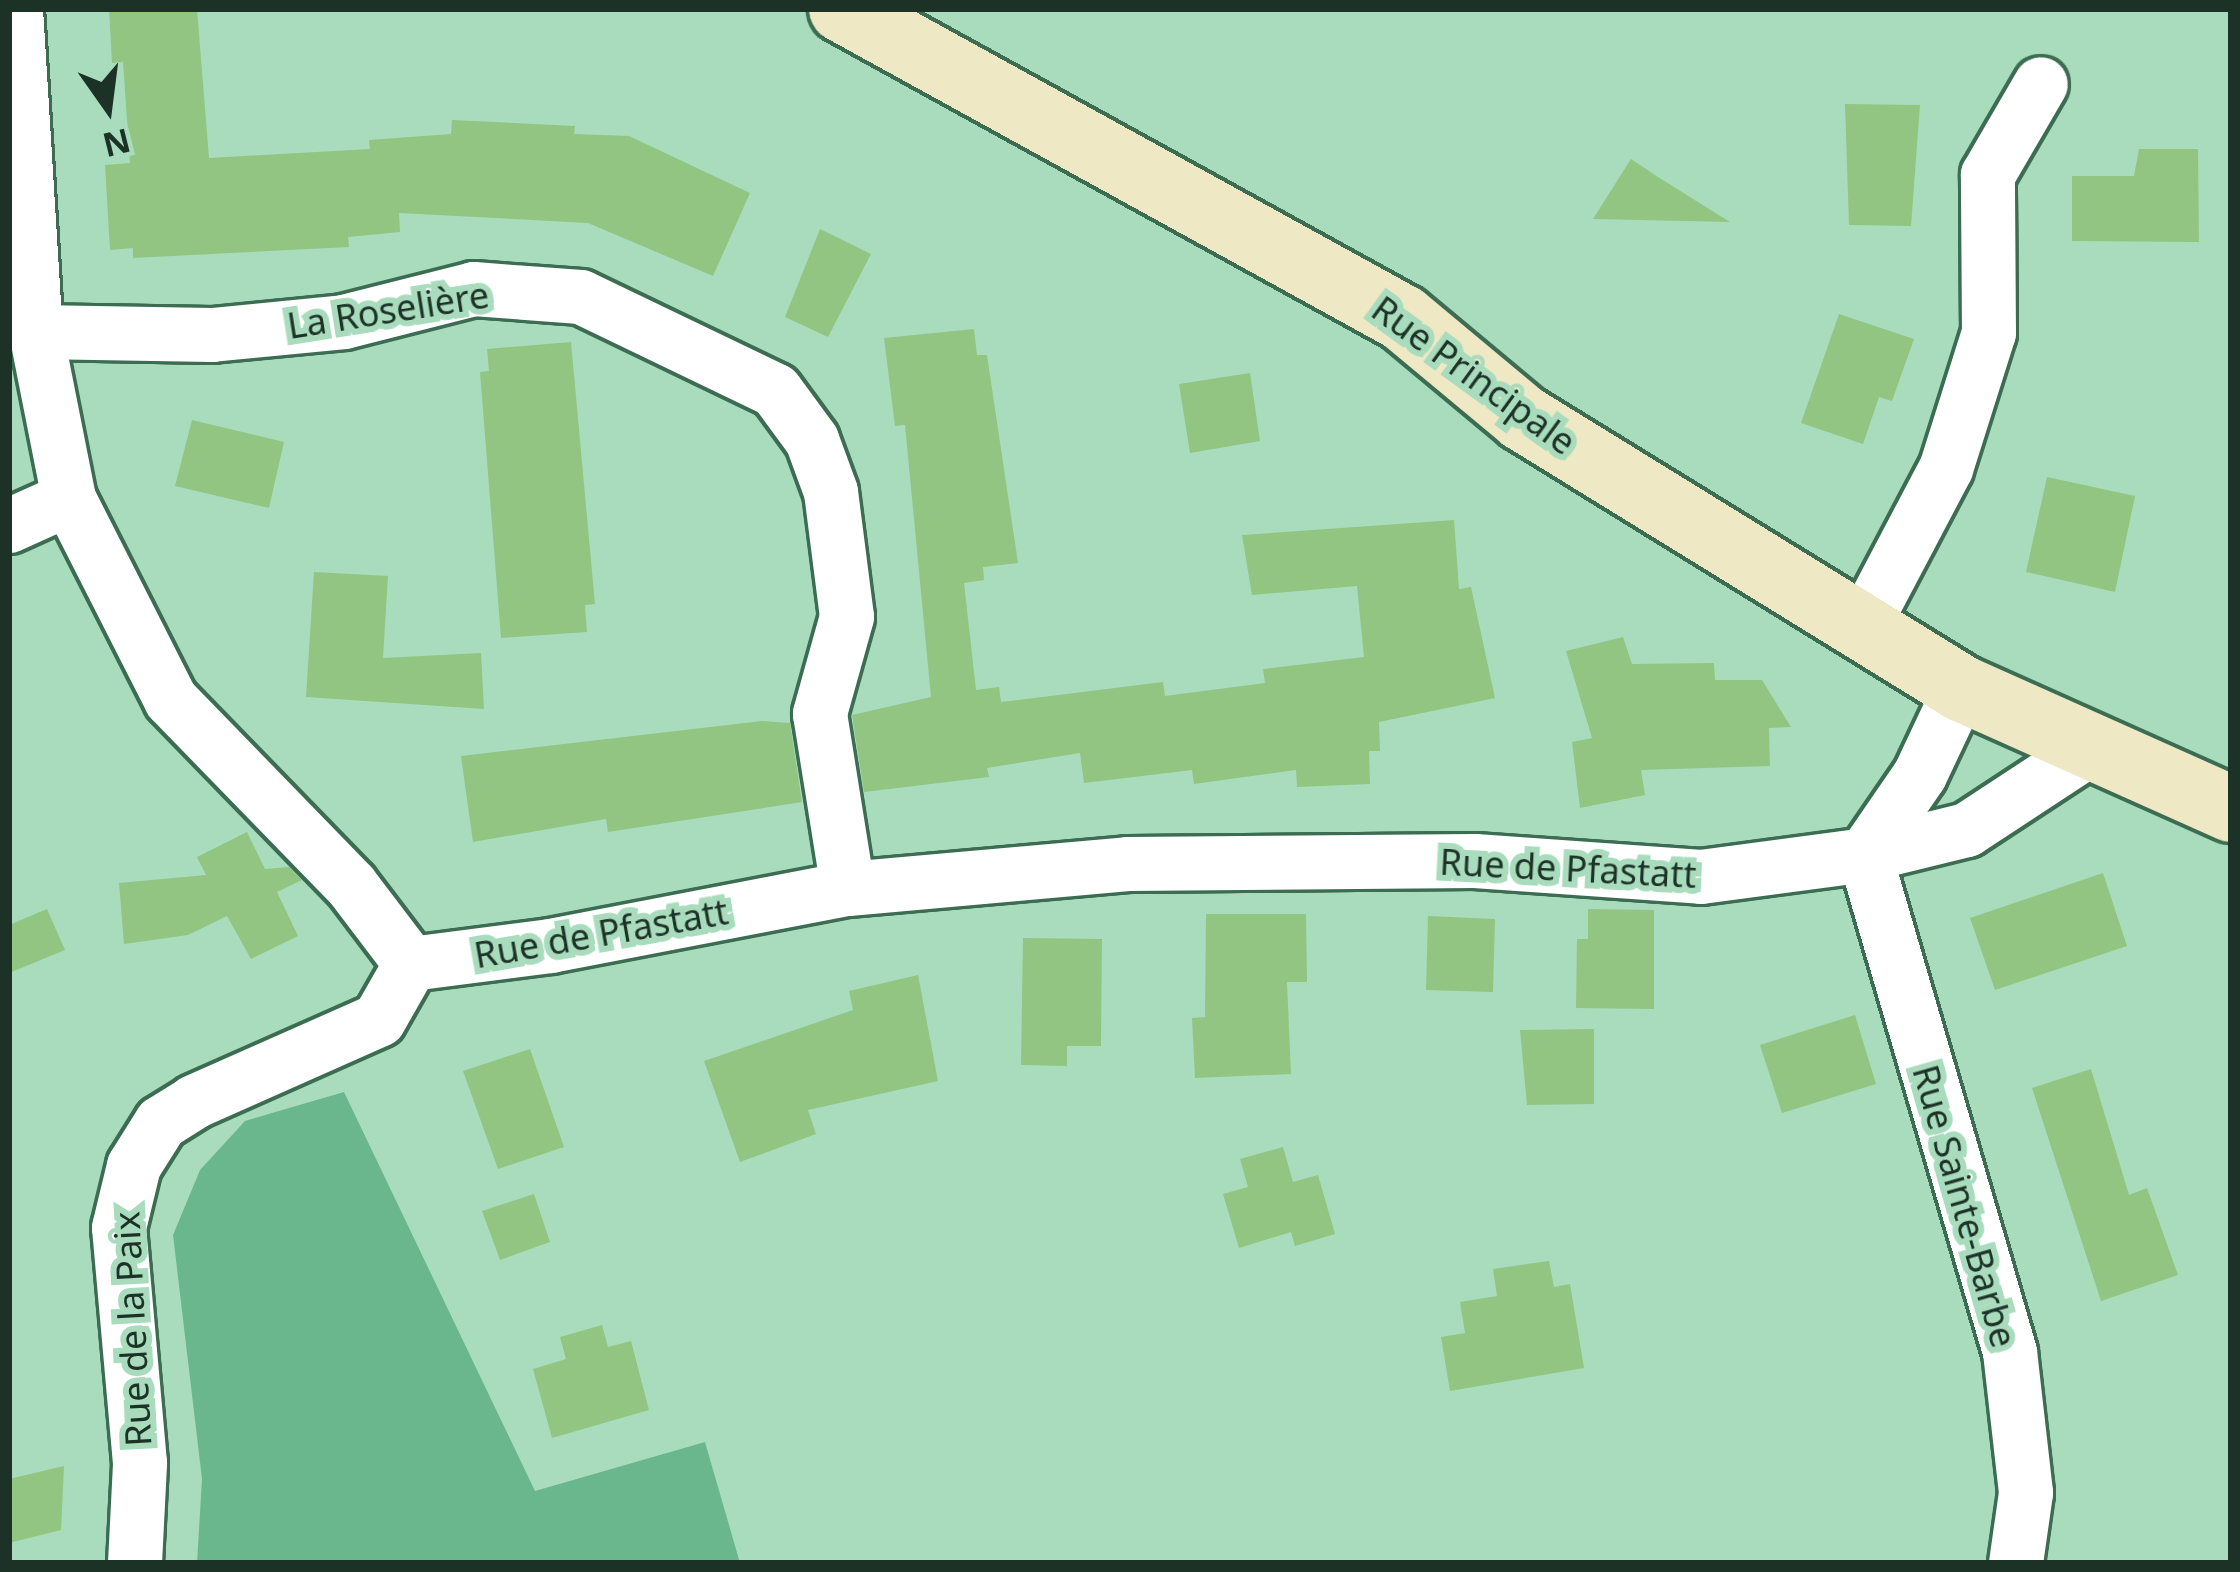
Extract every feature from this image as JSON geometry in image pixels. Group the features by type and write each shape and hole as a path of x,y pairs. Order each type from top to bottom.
{"main road":[{"name":"Rue Principale","path":"842,9 1403,318 1523,418 1961,688 2231,809"}],"street":[{"path":"16,9 36,332 69,499 171,700 352,885 411,964"},
{"path":"1862,628 1946,470 1989,333 1988,175 2041,84"},
{"name":"La Roselière","path":"36,332 212,335 344,322 495,290 580,297 776,391 812,440 831,492 847,616 820,714 848,889"},
{"path":"9,526 69,499"},
{"path":"1864,855 1921,775 1961,688"},
{"name":"Rue de Pfastatt","path":"411,964 551,946 848,889 1128,863 1474,861 1701,877 1864,855 1967,830 2095,746"},
{"name":"Rue Sainte-Barbe","path":"1864,855 2010,1352 2026,1493 2016,1563"},
{"name":"Rue de la Paix","path":"135,1563 140,1463 119,1228 134,1166 161,1123 194,1102 379,1020 411,964"}],"green space":[{"path":"344,1092 535,1491 705,1442 740,1563 197,1563 202,1479 173,1235 200,1170 245,1121"}],"building":[{"path":"109,9 197,9 209,158 370,149 369,140 451,134 452,120 575,126 574,134 629,136 750,193 713,276 588,223 399,213 400,232 348,237 349,247 133,258 133,248 110,250 105,165 130,163 123,62 112,63"},
{"path":"1845,104 1920,105 1911,226 1849,225"},
{"path":"2139,149 2198,149 2199,242 2072,241 2072,176 2134,176"},
{"path":"1631,159 1658,177 1730,222 1593,219"},
{"path":"820,229 871,254 828,337 785,317"},
{"path":"1839,314 1914,339 1892,401 1879,397 1863,444 1801,423"},
{"path":"974,329 977,355 987,355 1018,563 983,567 984,580 964,583 976,690 999,687 1001,702 1163,682 1165,696 1265,683 1263,669 1364,657 1357,586 1252,595 1242,535 1454,520 1459,589 1471,587 1495,698 1379,722 1380,751 1369,751 1370,784 1297,787 1296,770 1194,784 1192,770 1084,783 1080,753 987,768 989,777 864,792 852,715 931,697 905,425 895,426 884,338"},
{"path":"571,342 595,604 585,605 587,632 501,638 480,372 489,371 487,349"},
{"path":"1250,373 1260,441 1190,453 1179,384"},
{"path":"192,420 284,442 269,508 175,486"},
{"path":"2047,477 2135,496 2115,592 2026,572"},
{"path":"314,572 388,576 383,658 481,653 484,709 306,697"},
{"path":"1623,637 1632,664 1714,663 1715,680 1762,680 1791,727 1769,728 1770,766 1641,770 1645,795 1580,808 1572,742 1592,738 1566,651"},
{"path":"762,721 790,723 802,802 608,832 606,819 473,842 461,756"},
{"path":"247,832 265,869 289,867 302,880 277,892 298,936 251,959 227,916 188,935 124,944 119,883 206,875 197,857"},
{"path":"2103,873 2127,946 1995,990 1970,918"},
{"path":"47,909 65,950 9,973 9,925"},
{"path":"1588,909 1654,910 1654,1009 1576,1008 1577,939 1588,939"},
{"path":"1206,914 1306,914 1307,982 1287,982 1291,1074 1195,1078 1192,1018 1205,1017"},
{"path":"1428,916 1495,919 1493,992 1426,990"},
{"path":"1023,938 1102,939 1101,1046 1067,1046 1067,1066 1021,1065"},
{"path":"918,975 938,1081 808,1110 816,1134 740,1162 704,1061 853,1010 849,991"},
{"path":"1855,1015 1876,1084 1782,1113 1760,1045"},
{"path":"1594,1029 1594,1104 1527,1105 1520,1030"},
{"path":"530,1049 564,1147 498,1169 463,1071"},
{"path":"2091,1069 2129,1195 2147,1188 2178,1275 2101,1301 2032,1088"},
{"path":"1283,1147 1293,1182 1318,1175 1335,1234 1295,1246 1291,1232 1239,1248 1223,1194 1248,1187 1240,1159"},
{"path":"534,1194 550,1242 500,1260 482,1211"},
{"path":"1549,1261 1554,1287 1570,1284 1584,1368 1450,1391 1441,1337 1465,1333 1460,1302 1497,1296 1493,1269"},
{"path":"602,1325 608,1347 631,1341 649,1410 552,1438 533,1369 566,1359 560,1337"},
{"path":"64,1466 61,1530 9,1543 9,1479"}]}
